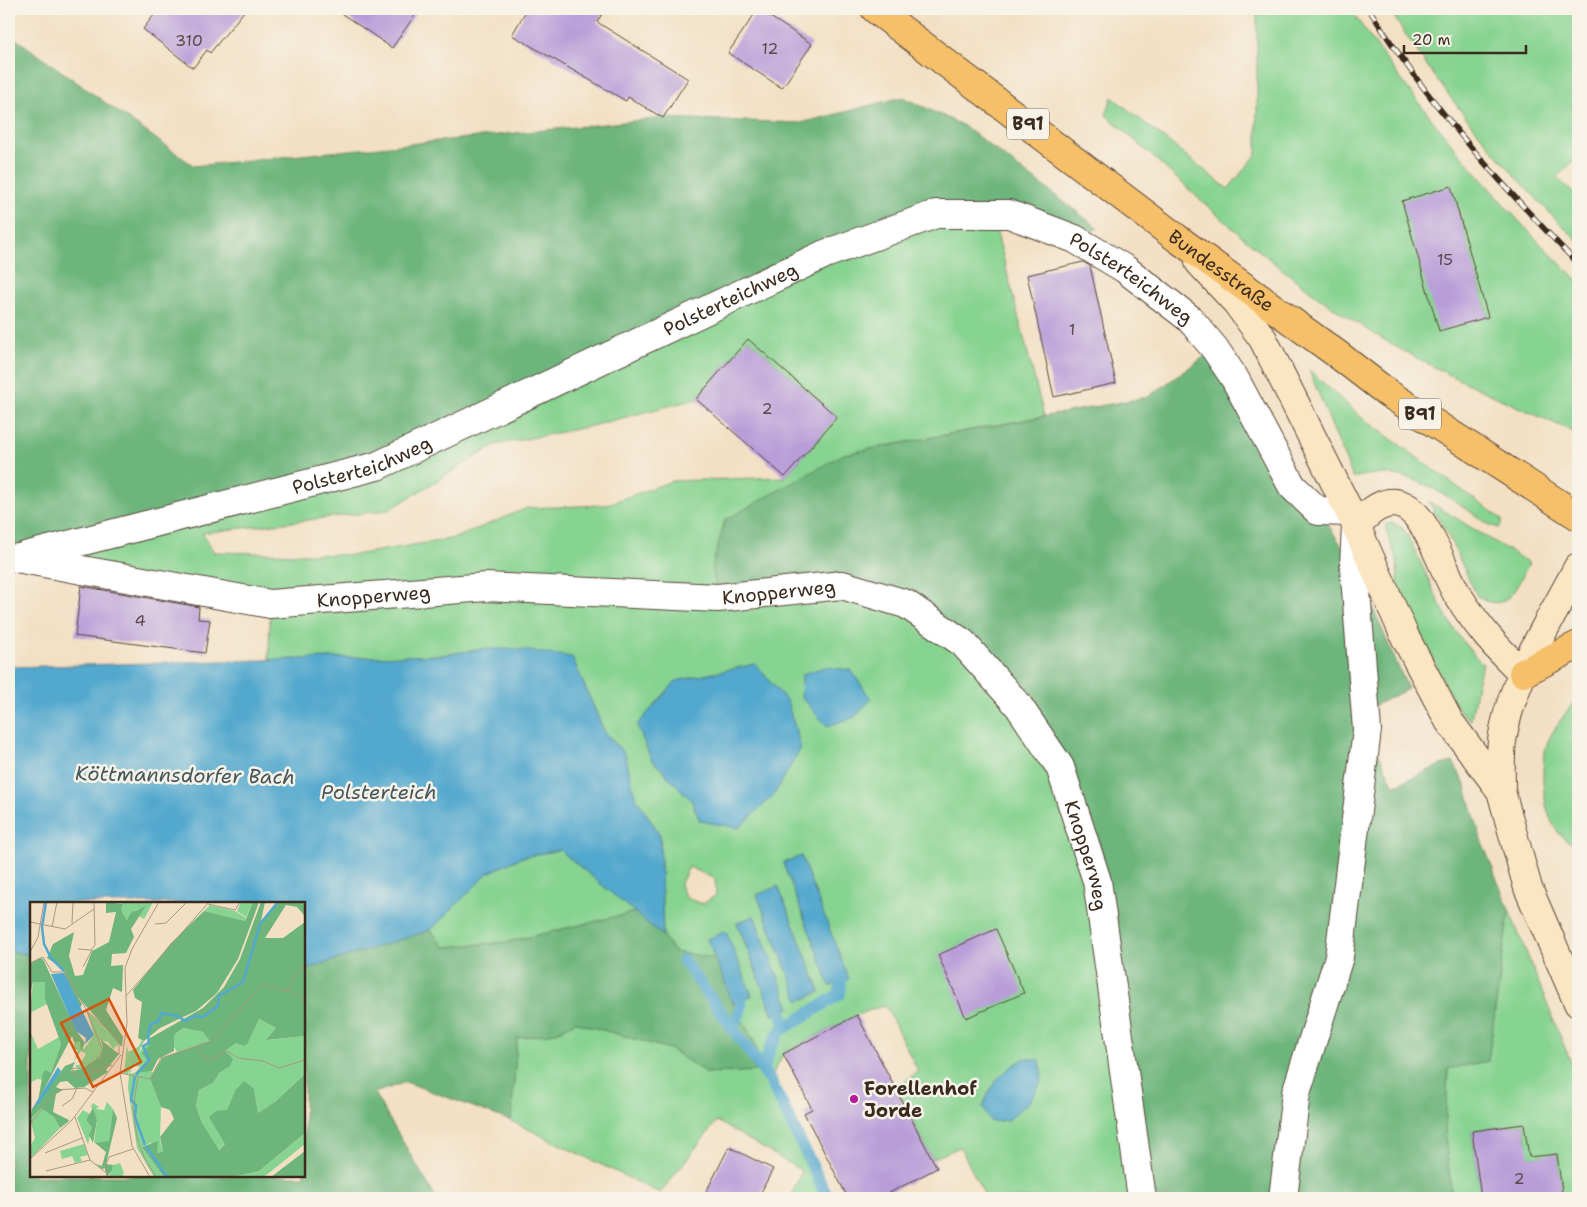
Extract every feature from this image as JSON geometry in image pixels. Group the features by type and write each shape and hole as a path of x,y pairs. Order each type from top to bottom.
{"main road":[{"name":"Bundesstraße","path":"875,9 1178,239 1292,320 1389,394 1578,516"},
{"path":"1178,239 1236,302 1264,339 1353,520 1406,640 1449,721 1501,791"},
{"path":"1353,520 1375,507 1395,504 1409,508 1430,539 1456,591 1474,620 1490,642 1523,673"},
{"path":"1578,567 1523,673 1502,741 1501,791 1528,888 1578,1003"},
{"path":"1523,673 1578,645"}],"street":[{"name":"Polsterteichweg","path":"12,558 377,466 726,303 825,254 936,214 1009,214 1075,239 1125,269 1190,319 1215,349 1235,379 1292,486 1318,511 1353,520"},
{"path":"1283,1198 1296,1093 1339,957 1367,730 1354,565 1353,520"},
{"name":"Knopperweg","path":"12,558 270,604 486,587 718,598 842,585 906,604 962,643 1018,705 1060,767 1097,881 1142,1198"}],"green space":[{"path":"1257,9 1350,9 1402,81 1457,151 1516,218 1578,281 1578,434 1432,366 1349,318 1285,272 1224,221 1106,115 1112,97 1228,189 1257,154","holes":["1451,187 1488,316 1439,330"]},
{"path":"1389,9 1578,9 1578,102 1572,104 1578,127 1578,157 1557,177 1578,198 1578,241 1526,187 1477,131 1431,71"},
{"path":"9,34 194,166 663,118 801,123 903,97 964,126 1098,228 1075,239 936,214 377,466 9,558"},
{"path":"992,214 1044,416 844,454 842,585 906,604 1018,705 1097,881 1142,1198 986,1198 960,1147 932,1159 896,1089 918,1071 885,1005 857,1015 783,1054 770,1080 828,1198 790,1198 802,1171 717,1121 660,1193 511,1121 517,1038 555,1033 575,1022 670,1049 706,1073 763,1071 753,1040 733,1003 751,996 707,939 716,958 674,952 663,936 660,835 635,796 625,754 605,733 572,657 481,649 442,655 269,660 270,604 16,558 825,254","holes":["748,339 837,417 785,477 672,481 605,505 527,508 455,538 354,555 214,552 202,533 389,510 495,445 587,427 696,399","691,800 739,828 701,821","801,856 848,979 831,986 783,863","689,867 715,879 716,895 703,904 686,898 680,885","778,886 820,992 799,1001 757,895","754,916 790,1008 773,1015 737,923"]},
{"path":"1215,349 1354,565 1408,689 1365,710 1367,730 1394,786 1440,765 1453,762 1465,784 1481,839 1509,910 1488,1061 1448,1069 1445,1136 1452,1198 1142,1198 1097,881 1060,767 963,643 842,585 718,598 712,567 725,520 844,454 1148,397"},
{"path":"1309,370 1361,417 1499,517 1503,522 1499,528 1490,525 1426,485 1409,478 1373,474 1353,478"},
{"path":"1428,501 1529,563 1515,589 1504,601 1497,603 1488,602 1477,596 1447,533"},
{"path":"1392,523 1401,527 1406,533 1447,618 1457,634 1483,664 1477,683 1471,720 1460,712 1447,688 1398,583 1397,559 1386,531 1386,524"},
{"path":"1578,698 1578,845 1566,840 1557,831 1550,818 1546,804 1543,773 1546,747 1551,735"},
{"path":"560,850 635,912 508,942 444,947 431,930 488,873 522,857"},
{"path":"1509,910 1578,1080 1578,1198 1563,1198 1557,1154 1524,1158 1527,1142 1524,1124 1472,1131 1481,1198 1452,1198 1445,1136 1448,1068 1488,1061"},
{"path":"635,912 663,936 674,952 716,958 733,1003 753,1040 763,1071 706,1073 670,1049 575,1022 555,1033 517,1038 511,1121 406,1082 374,1093 436,1198 9,1198 9,951 30,955 30,1177 305,1177 305,970 431,930 444,947 508,942"}],"water":[{"name":"Polsterteich","path":"481,649 517,649 572,657 605,733 625,754 635,796 660,835 663,936 560,850 522,857 488,873 431,930 305,970 305,902 30,902 30,955 9,951 9,667 442,655"},
{"path":"755,664 787,701 801,748 774,795 739,828 700,821 691,800 651,759 637,725 676,681"},
{"path":"825,667 851,670 871,699 855,717 827,726 801,697 802,674"},
{"path":"801,856 849,979 830,986 783,863"},
{"path":"778,886 820,992 799,1001 757,895"},
{"path":"754,916 790,1008 773,1015 737,923"},
{"path":"726,931 752,996 733,1003 707,939"},
{"path":"1025,1058 1040,1060 1042,1081 1029,1102 1007,1120 991,1122 983,1107 990,1090 1004,1073"}],"building":[{"path":"159,9 246,9 210,53 207,50 193,68 143,29"},
{"path":"335,9 419,9 392,48"},
{"path":"527,9 605,9 597,22 688,79 663,118 628,97 626,101 512,35"},
{"path":"758,9 812,44 782,88 728,53"},
{"path":"1451,186 1488,317 1439,331 1402,201"},
{"path":"1083,262 1090,266 1116,383 1054,397 1027,275"},
{"path":"748,339 837,417 785,477 696,399"},
{"path":"81,586 199,607 198,619 210,620 205,653 75,636"},
{"path":"996,929 1024,993 966,1018 938,955"},
{"name":"Forellenhof Jorde","path":"857,1015 937,1168 880,1198 848,1198 804,1113 812,1109 783,1054"},
{"path":"1524,1124 1529,1157 1557,1154 1563,1198 1481,1198 1472,1131"},
{"path":"729,1147 773,1169 758,1198 703,1198"}],"waterway":[{"name":"Köttmannsdorfer Bach","path":"683,960 770,1080 828,1198"},
{"path":"763,1071 770,1049 780,1031 840,994 841,982 835,967"},
{"path":"732,1028 741,1006 736,984"},
{"path":"775,996 786,1026"}],"railway":[{"path":"1369,9 1416,77 1467,142 1521,204 1578,264"}],"place":[{"name":"Forellenhof Jorde","path":"854,1099"}]}
